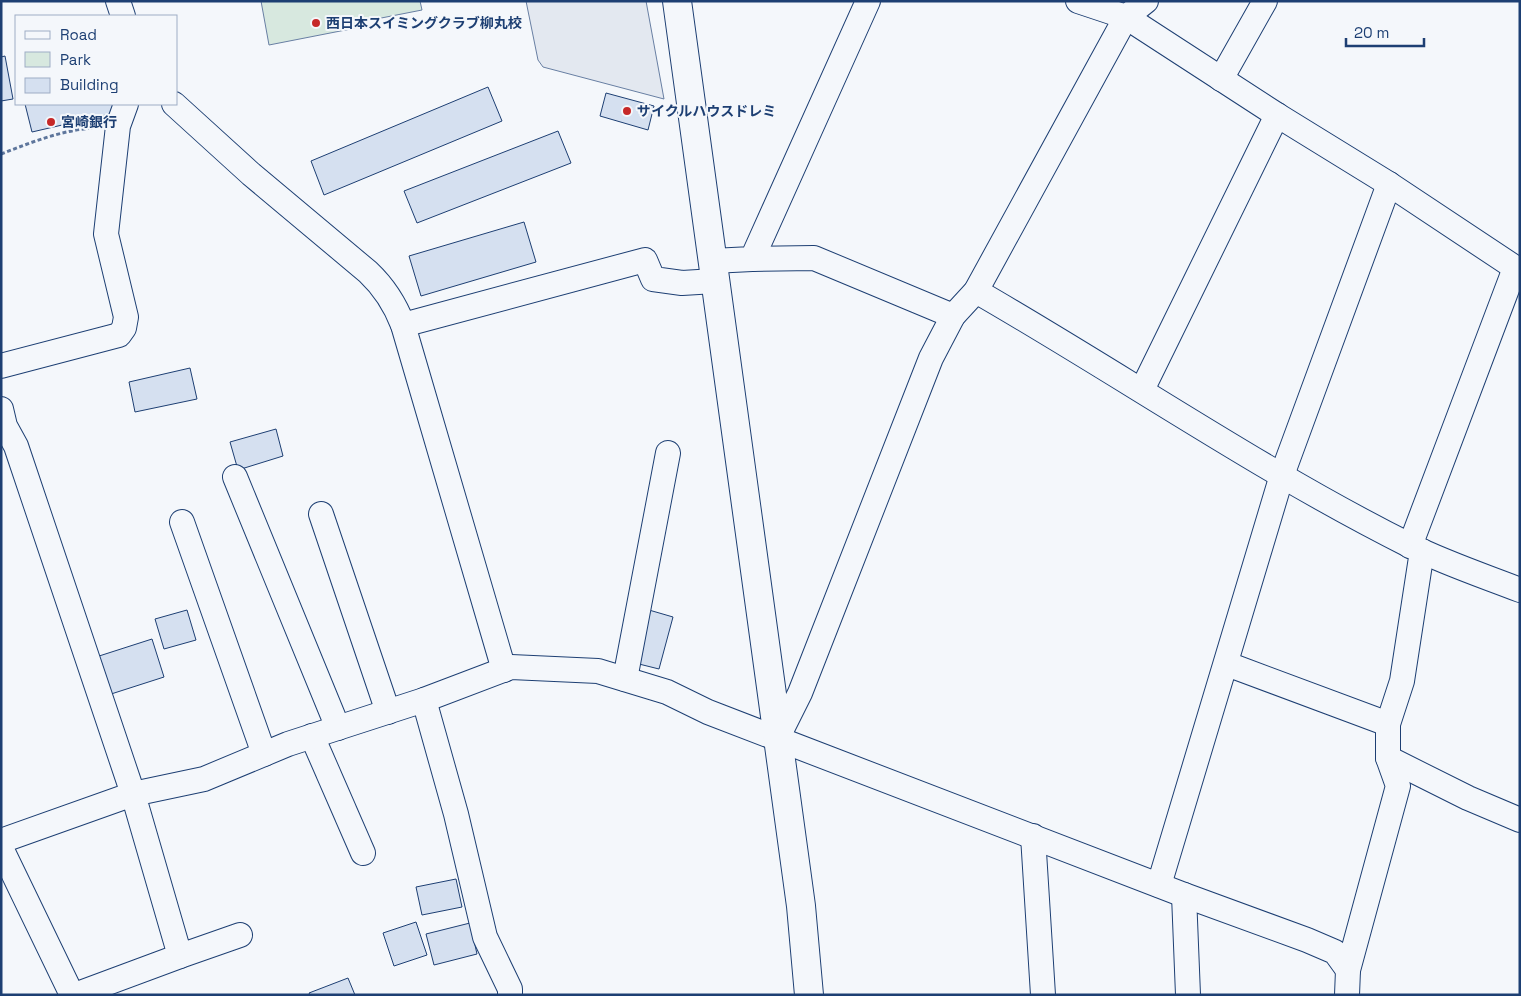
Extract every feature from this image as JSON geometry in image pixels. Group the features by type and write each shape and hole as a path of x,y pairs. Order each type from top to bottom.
{"street":[{"path":"118,1 123,15"},
{"path":"677,1 801,906 809,995"},
{"path":"752,259 868,1"},
{"path":"1078,1 1126,17 1277,115 1389,184 1517,270 1416,548 1402,681 1388,724 1388,758 1398,786 1348,970 1347,995"},
{"path":"778,737 800,693 931,358 953,316 976,291 1126,17 1146,1"},
{"path":"1221,79 1265,1"},
{"path":"1,366 119,334 124,328 126,317 106,234 118,126 126,105"},
{"path":"175,105 251,174 373,277 383,287 396,306 404,325 504,670"},
{"path":"1142,390 1277,115"},
{"path":"1159,885 1227,664 1282,475 1389,184"},
{"path":"404,325 645,260 653,279 682,283 752,259 814,258 953,316"},
{"path":"976,291 1282,475 1416,548 1520,590"},
{"path":"1,410 5,426 16,446 133,794 180,956"},
{"path":"625,679 668,453"},
{"path":"235,477 338,728"},
{"path":"321,514 388,712"},
{"path":"182,522 264,754"},
{"path":"1227,664 1388,724"},
{"path":"1,841 133,794 204,779 312,736 424,700 511,667 598,671 667,692 708,712 778,737 1335,952 1348,970"},
{"path":"424,700 456,814 485,938 510,989 510,995"},
{"path":"312,736 362,853"},
{"path":"1388,758 1468,798 1520,820"},
{"path":"1032,836 1043,995"},
{"path":"1,848 74,995 240,936"},
{"path":"1184,895 1188,995"}],"path":[{"path":"1,154 40,139 78,129 118,126"}],"green space":[{"name":"西日本スイミングクラブ柳丸校","path":"261,1 420,1 422,10 366,21 366,26 269,45"}],"shaded area":[{"path":"526,1 646,1 664,99 543,67 538,60"}],"building":[{"path":"5,56 13,99 1,101 1,57"},
{"path":"488,87 502,121 324,195 311,161"},
{"name":"サイクルハウスドレミ","path":"606,93 654,106 648,130 600,116"},
{"name":"宮崎銀行","path":"25,105 112,105 114,113 32,132"},
{"path":"558,131 571,163 417,223 404,191"},
{"path":"524,222 536,262 421,296 409,256"},
{"path":"190,368 197,399 135,412 129,382"},
{"path":"276,429 283,456 238,470 230,442"},
{"path":"187,610 196,640 164,649 155,619"},
{"path":"649,610 673,617 659,669 635,663"},
{"path":"152,639 164,677 108,695 96,657"},
{"path":"456,879 462,907 422,915 416,887"},
{"path":"416,922 427,955 394,966 383,933"},
{"path":"470,923 477,954 434,965 426,934"},
{"path":"348,978 355,995 310,995 309,993"}],"place":[{"name":"西日本スイミングクラブ柳丸校","path":"316,23"},
{"name":"サイクルハウスドレミ","path":"627,111"},
{"name":"宮崎銀行","path":"51,122"}]}
